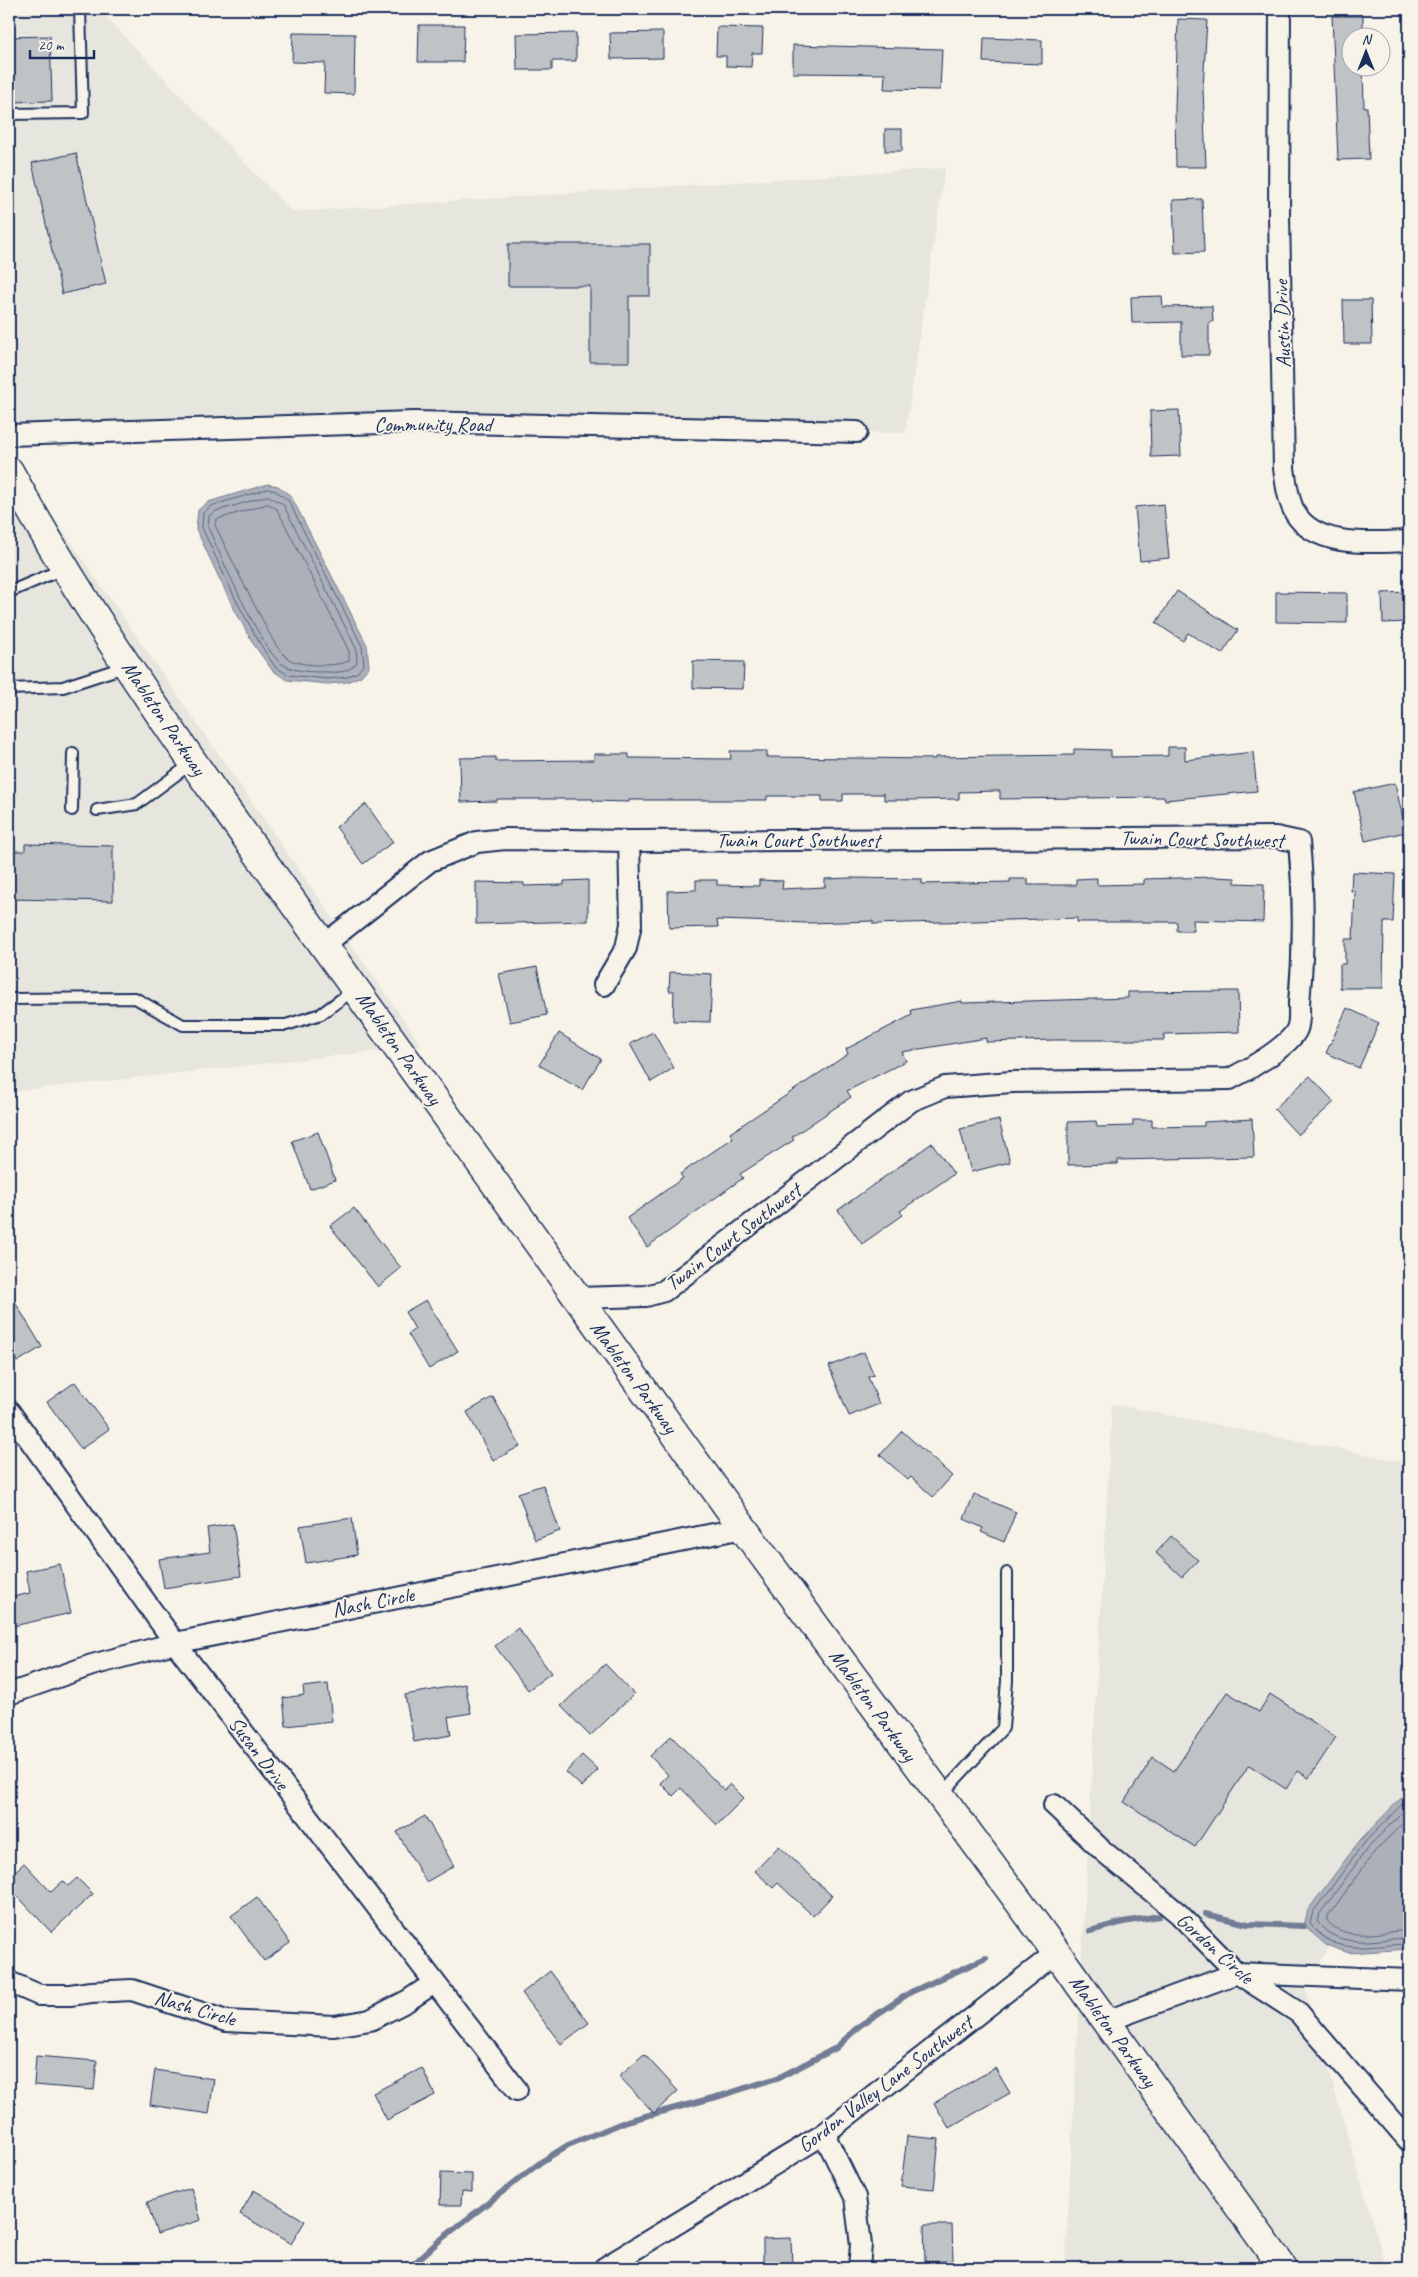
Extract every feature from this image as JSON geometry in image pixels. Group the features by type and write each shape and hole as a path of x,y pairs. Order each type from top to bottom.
{"main road":[{"name":"Mableton Parkway","path":"9,470 64,568 127,666 193,762 742,1528 1057,1952 1284,2268"}],"street":[{"name":"Austin Drive","path":"1280,9 1280,216 1284,468 1287,489 1294,511 1304,525 1314,533 1359,543 1409,540"},
{"name":"Community Road","path":"9,435 414,422 857,432"},
{"name":"Twain Court Southwest","path":"325,944 430,862 477,842 505,839 630,841 1276,837 1299,842 1302,872 1302,978 1297,1030 1275,1052 1248,1071 1230,1079 1012,1082 945,1087 911,1100 664,1291 646,1296 577,1298"},
{"path":"604,985 626,948 631,924 630,841"},
{"name":"Susan Drive","path":"9,1411 175,1642 517,2090"},
{"name":"Nash Circle","path":"9,1694 92,1665 175,1642 742,1528"},
{"name":"Gordon Circle","path":"1054,1805 1102,1851 1179,1914 1237,1973 1300,2014 1409,2141"},
{"name":"Gordon Valley Lane Southwest","path":"604,2268 824,2134 1057,1952"},
{"path":"1107,2021 1237,1973 1409,1980"},
{"name":"Nash Circle","path":"9,1982 39,1995 70,1996 91,1992 132,1990 226,2021 334,2026 370,2020 407,2001 434,1983"},
{"path":"824,2134 855,2197 861,2245 859,2268"}],"lane":[{"path":"9,114 83,113 80,9"},
{"path":"9,592 64,568"},
{"path":"9,689 62,687 127,666"},
{"path":"72,752 72,810"},
{"path":"97,810 137,804 193,762"},
{"path":"9,999 135,998 183,1025 286,1025 321,1014 356,988"},
{"path":"940,1797 1003,1728 1007,1681 1007,1573"}],"shaded area":[{"path":"9,9 98,9 292,212 945,168 905,433 9,422"},
{"path":"9,454 180,699 422,1046 9,1092"},
{"path":"1112,1404 1409,1463 1409,1807 1305,1988 1386,2268 1065,2268"}],"water":[{"path":"268,484 278,486 291,496 367,645 369,667 361,676 347,682 328,684 287,680 272,670 254,645 231,603 196,529 198,510 208,502"},
{"path":"1409,1790 1409,1949 1349,1953 1326,1945 1304,1926 1308,1910 1361,1839"}],"building":[{"path":"1332,16 1363,16 1363,28 1340,28 1340,78 1363,78 1364,107 1367,107 1369,159 1338,160"},
{"path":"1178,19 1207,20 1203,88 1206,167 1176,167 1175,108"},
{"path":"419,25 464,25 463,62 418,62"},
{"path":"717,27 763,28 762,53 752,53 751,67 726,66 726,56 716,56"},
{"path":"663,32 663,58 611,59 610,33"},
{"path":"293,33 355,34 354,94 324,93 325,63 292,62"},
{"path":"576,33 576,61 552,61 552,70 517,70 516,34"},
{"path":"50,36 52,101 9,102 9,37"},
{"path":"984,38 1042,40 1042,64 983,62"},
{"path":"793,45 942,49 940,90 884,89 885,74 793,73"},
{"path":"885,129 902,129 902,151 885,151"},
{"path":"76,153 106,284 62,294 32,163"},
{"path":"1202,199 1204,252 1175,253 1173,200"},
{"path":"508,244 650,244 650,296 629,296 629,362 590,362 590,286 508,286"},
{"path":"1162,296 1163,307 1212,306 1213,322 1209,322 1209,355 1181,355 1181,322 1132,323 1131,297"},
{"path":"1343,300 1371,300 1372,344 1344,344"},
{"path":"1179,410 1181,456 1151,457 1150,411"},
{"path":"1164,504 1169,558 1140,561 1135,507"},
{"path":"1177,591 1238,630 1222,654 1188,633 1183,641 1156,623"},
{"path":"1276,592 1347,593 1347,623 1276,622"},
{"path":"1409,592 1409,622 1383,623 1382,593"},
{"path":"693,661 744,662 743,689 693,688"},
{"path":"1168,747 1185,747 1185,760 1253,752 1257,791 1165,800 1165,797 1000,799 1000,791 959,792 959,799 884,800 884,794 843,794 843,801 822,801 822,796 767,796 767,800 629,800 629,802 593,801 593,799 497,799 497,801 461,802 460,758 496,757 496,761 594,760 594,754 629,754 629,758 731,759 730,751 767,751 767,757 935,759 935,757 1074,755 1074,749 1111,750 1111,757 1168,756"},
{"path":"1395,783 1406,832 1365,841 1354,792"},
{"path":"366,804 393,842 363,864 336,827"},
{"path":"25,844 113,846 113,901 9,899 9,851 25,851"},
{"path":"1352,872 1395,874 1393,922 1384,922 1383,988 1340,988 1340,964 1345,964 1345,939 1353,939 1355,891 1351,891"},
{"path":"850,878 922,879 922,884 1010,882 1010,879 1028,879 1028,885 1076,885 1076,879 1097,878 1097,885 1144,884 1144,879 1235,878 1235,883 1264,884 1263,922 1193,920 1194,931 1177,931 1177,922 1077,922 1077,918 873,924 873,921 808,923 717,920 718,927 669,928 668,891 696,890 696,880 717,880 717,885 759,886 759,880 783,881 782,889 825,887 825,879"},
{"path":"588,880 588,921 476,924 476,882 524,883 524,886 564,885 564,881"},
{"path":"537,967 547,1015 510,1022 499,974"},
{"path":"670,972 712,974 710,1022 673,1021 674,991 669,991"},
{"path":"1238,991 1239,1032 1164,1034 1164,1040 986,1042 986,1038 902,1052 906,1061 847,1091 851,1097 792,1137 794,1140 740,1174 743,1178 647,1247 627,1218 683,1178 680,1174 733,1138 730,1133 848,1054 846,1049 912,1015 911,1010 962,1001 962,1003 1128,998 1128,992"},
{"path":"1347,1008 1379,1023 1359,1068 1326,1053"},
{"path":"653,1032 674,1068 651,1082 630,1044"},
{"path":"559,1033 601,1059 582,1090 539,1065"},
{"path":"1310,1076 1334,1102 1298,1135 1274,1109"},
{"path":"1252,1119 1254,1157 1118,1160 1118,1164 1068,1165 1068,1122 1096,1121 1097,1127 1133,1126 1133,1120 1152,1120 1152,1127 1204,1126 1204,1122"},
{"path":"999,1120 1010,1162 971,1172 960,1129"},
{"path":"318,1132 335,1180 310,1189 292,1141"},
{"path":"932,1143 954,1174 900,1211 903,1215 862,1244 838,1210"},
{"path":"354,1208 401,1268 378,1287 330,1226"},
{"path":"9,1292 42,1347 17,1362 9,1348"},
{"path":"426,1300 458,1351 429,1369 408,1334 415,1329 405,1312"},
{"path":"864,1352 874,1375 868,1377 879,1404 849,1416 829,1366"},
{"path":"75,1382 109,1429 81,1449 47,1402"},
{"path":"493,1397 520,1446 493,1461 467,1412"},
{"path":"902,1431 952,1476 933,1497 911,1477 908,1480 880,1455"},
{"path":"543,1485 560,1531 535,1540 518,1493"},
{"path":"974,1494 1016,1512 1004,1542 981,1532 983,1528 964,1519"},
{"path":"352,1518 357,1555 306,1563 300,1526"},
{"path":"233,1524 241,1576 164,1588 159,1559 210,1552 207,1528"},
{"path":"1171,1536 1198,1560 1182,1577 1156,1553"},
{"path":"60,1564 71,1613 9,1627 9,1598 30,1593 26,1571"},
{"path":"518,1628 551,1673 528,1690 495,1646"},
{"path":"605,1664 634,1694 590,1736 561,1706"},
{"path":"328,1684 332,1721 286,1726 283,1698 304,1695 303,1687"},
{"path":"465,1684 471,1713 448,1717 451,1735 414,1742 405,1695"},
{"path":"1227,1692 1259,1712 1270,1694 1336,1737 1309,1778 1298,1771 1286,1789 1249,1765 1195,1847 1124,1802 1153,1757 1174,1771"},
{"path":"671,1736 724,1790 730,1784 744,1798 717,1825 681,1788 673,1796 660,1783 668,1775 650,1756"},
{"path":"582,1755 598,1770 582,1787 566,1772"},
{"path":"425,1816 454,1866 426,1882 397,1832"},
{"path":"779,1846 832,1896 813,1916 778,1883 773,1888 755,1871"},
{"path":"24,1863 51,1892 63,1881 68,1886 77,1878 93,1894 51,1932 9,1887 9,1877"},
{"path":"257,1897 290,1943 264,1961 231,1916"},
{"path":"550,1971 589,2023 561,2044 522,1993"},
{"path":"644,2054 678,2091 654,2113 619,2076"},
{"path":"36,2056 97,2061 94,2090 34,2085"},
{"path":"422,2068 435,2095 387,2120 373,2093"},
{"path":"995,2068 1010,2093 949,2128 934,2103"},
{"path":"155,2070 214,2079 209,2114 150,2105"},
{"path":"907,2136 939,2139 934,2189 901,2186"},
{"path":"441,2173 472,2174 472,2192 462,2191 461,2205 440,2205"},
{"path":"191,2188 201,2220 157,2234 147,2202"},
{"path":"254,2190 305,2221 291,2244 240,2214"},
{"path":"924,2225 952,2225 953,2261 925,2262"},
{"path":"791,2238 792,2268 763,2268 763,2239"}],"waterway":[{"path":"1205,1914 1248,1924 1304,1926"},
{"path":"1090,1931 1123,1922 1159,1916"},
{"path":"409,2268 440,2240 541,2162 568,2145 627,2121 720,2096 780,2077 836,2048 859,2026 911,1992 986,1958"}]}
